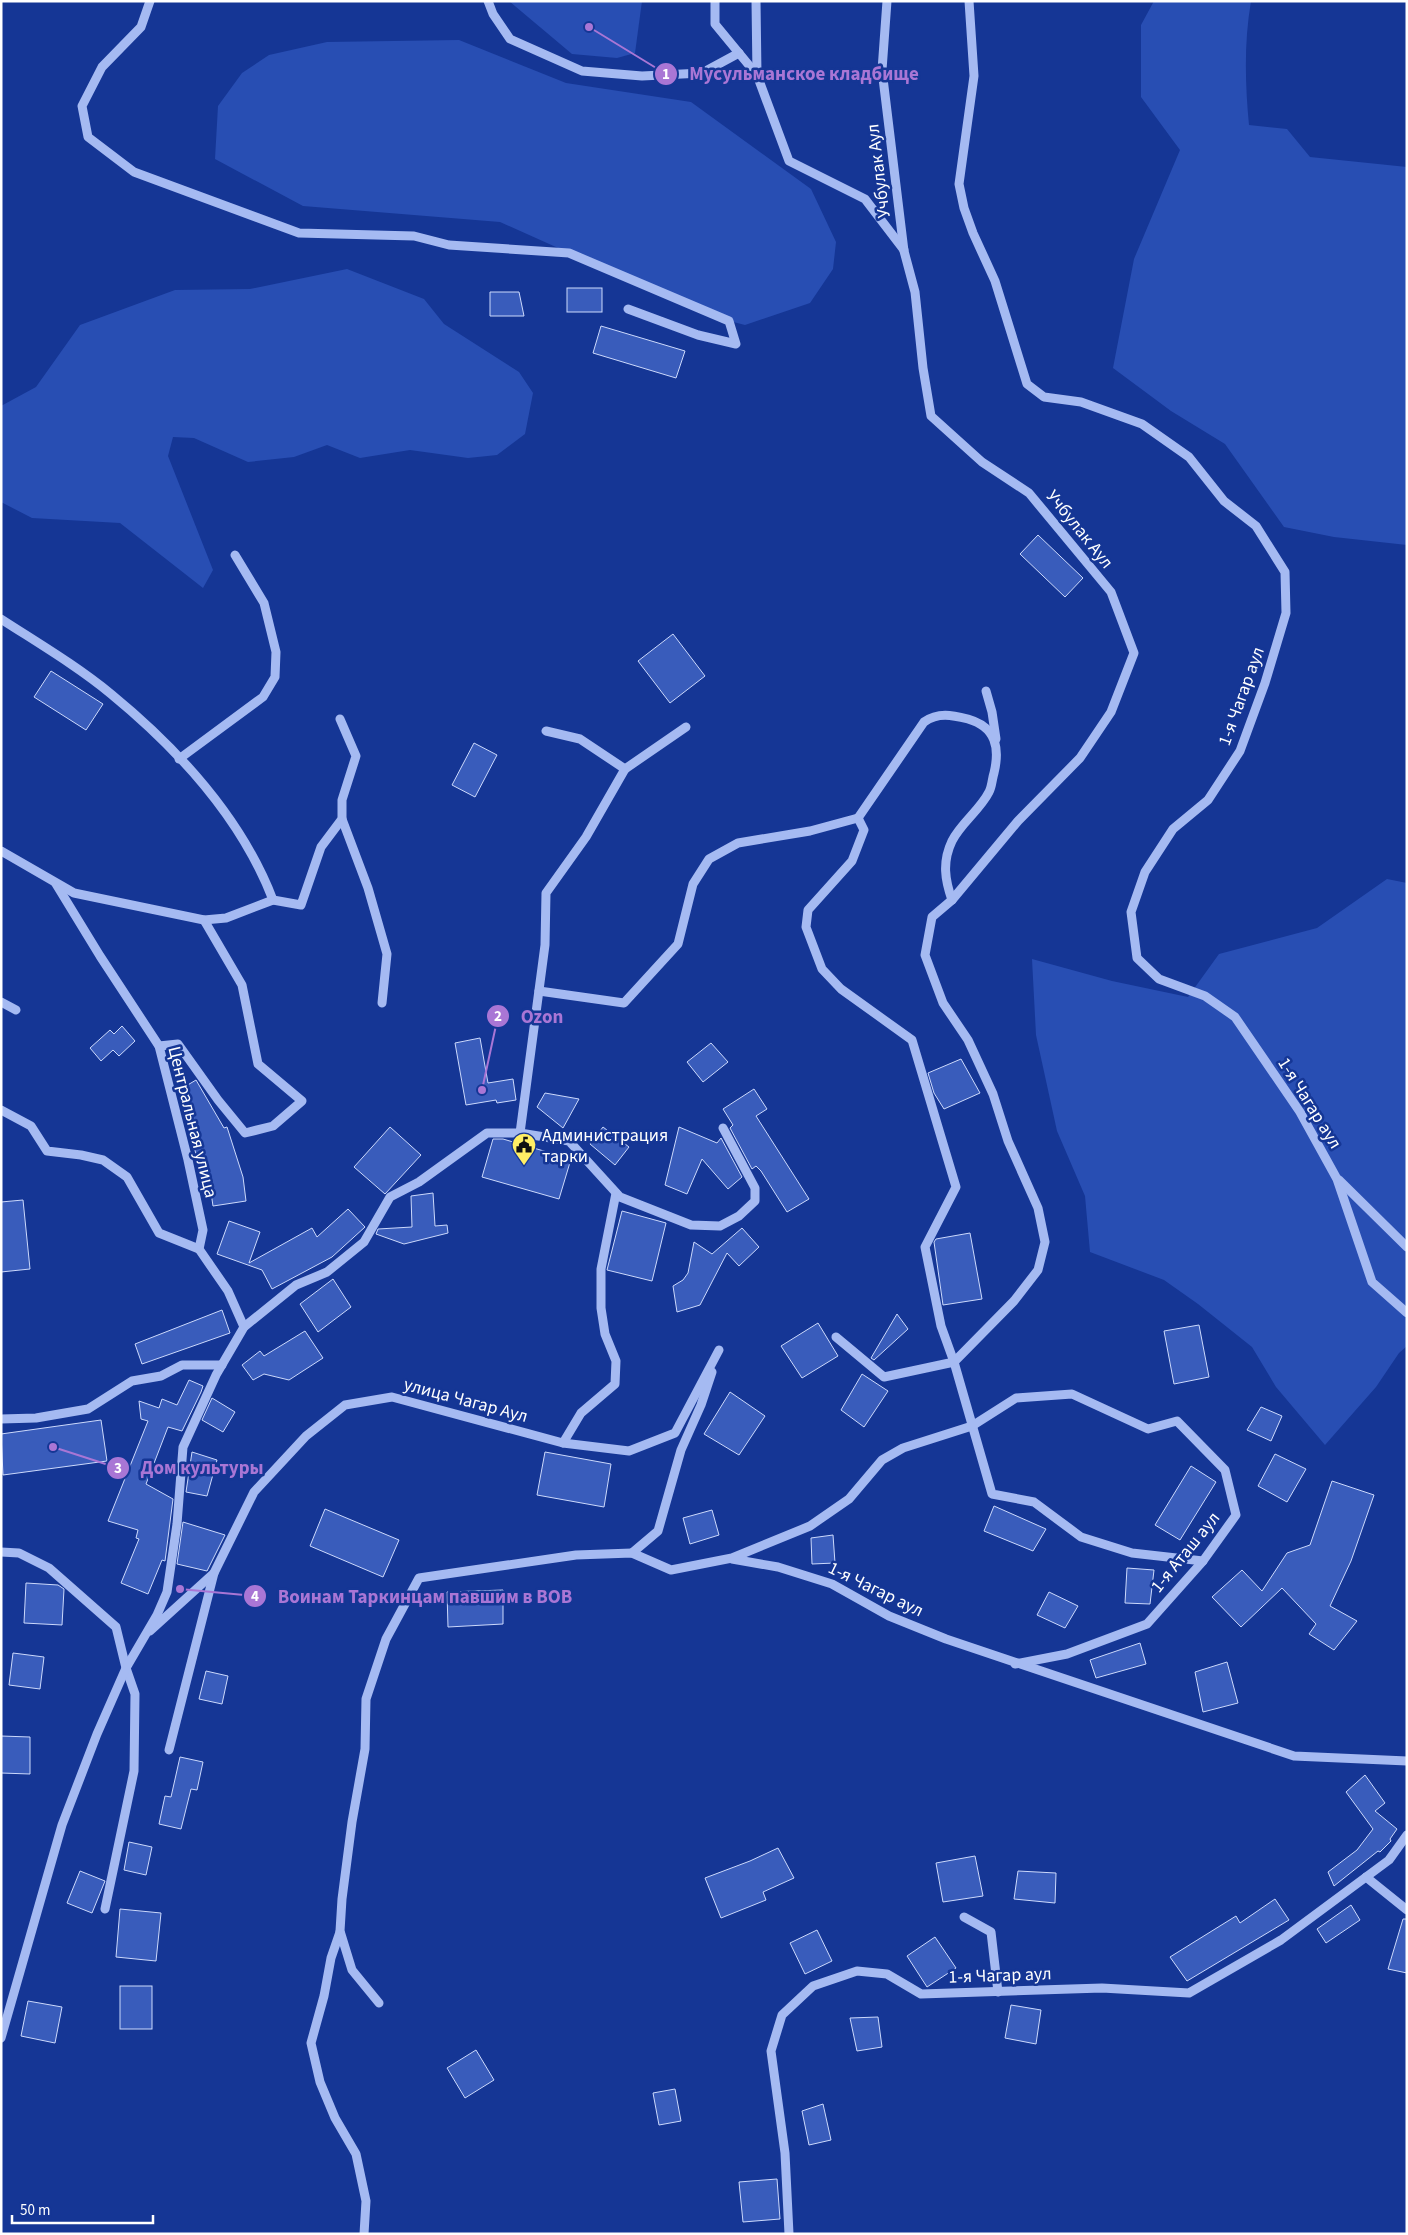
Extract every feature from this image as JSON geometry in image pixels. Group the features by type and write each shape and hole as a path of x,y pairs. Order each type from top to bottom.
{"street":[{"path":"150,1 140,27 102,67 82,106 88,137 134,172 299,233 414,236 449,245 569,253 729,321 736,344 698,335 628,308"},
{"path":"488,1 493,14 510,39 582,71 642,76 702,73 739,53"},
{"path":"715,1 715,24 757,75 789,161 865,199 904,250"},
{"path":"756,1 757,75"},
{"name":"Учбулак Аул","path":"888,1 882,70 904,250 915,292 923,368 931,416 982,462 1029,492 1111,592 1134,654 1111,712 1080,758 1018,821 952,900 932,917 925,955 943,1003 968,1040 994,1094 1008,1140 1038,1208 1045,1242 1038,1270 1014,1301 954,1362"},
{"name":"1-я Чагар аул","path":"969,1 974,76 959,184 973,233 995,281 1024,377 1033,390 1044,397 1081,402 1142,424 1189,457 1224,501 1256,526 1285,572 1286,613 1265,683 1240,751 1208,800 1172,829 1145,872 1131,912 1137,958 1159,979 1205,996 1235,1017 1300,1112 1338,1179 1372,1282 1407,1313"},
{"path":"179,759 263,697 275,677 276,652 264,603 235,555"},
{"path":"1,619 110,694 179,759 210,792 262,870 274,900"},
{"path":"952,900 944,872 952,841 990,791 996,767 996,744 992,712 986,691"},
{"path":"539,991 624,1003 678,944 693,884 709,859 738,843 810,831 858,818 924,722 932,716 953,716 976,722 985,727 996,744"},
{"path":"340,719 356,756 342,800 342,820 368,888 387,954 382,1003"},
{"path":"520,1133 546,945 546,893 586,837 625,769 686,727"},
{"path":"546,731 580,739 625,769"},
{"path":"858,818 864,830 852,861 808,910 806,927 822,969 841,989 912,1040 956,1187 925,1246 941,1326 954,1362 992,1494 1034,1502 1081,1537 1132,1553 1202,1561"},
{"path":"1,851 74,893 204,920 226,918 274,900 301,905 321,847 342,820"},
{"name":"Центральная улица","path":"55,881 100,956 159,1046 188,1160 203,1230 199,1249"},
{"path":"159,1046 178,1044 218,1100 245,1133 273,1126 302,1101 258,1064 242,985 204,920"},
{"path":"1,1002 16,1010"},
{"path":"1,1110 31,1126 47,1152 81,1155 103,1160 127,1178 159,1233 199,1249 228,1291 244,1326"},
{"path":"1,2038 62,1825 97,1734 126,1668 157,1615 167,1592 178,1524 183,1447 222,1365 244,1326 296,1285 327,1272 364,1242 390,1197 418,1182 487,1133 520,1133 569,1141 620,1197 692,1225 720,1226 739,1216 755,1201 755,1188 723,1128"},
{"path":"1338,1179 1407,1247"},
{"path":"563,1443 581,1413 614,1384 616,1360 606,1334 601,1308 601,1269 616,1193"},
{"path":"836,1337 884,1377 954,1362"},
{"name":"улица Чагар Аул","path":"142,1639 214,1573 254,1492 306,1436 344,1405 392,1397 563,1443 630,1451 675,1433 719,1350 701,1405 681,1450 658,1531 632,1553"},
{"path":"1,1419 36,1418 88,1409 132,1381 161,1376 182,1365 222,1365"},
{"name":"1-я Аташ аул","path":"972,1426 1016,1398 1072,1394 1148,1429 1177,1421 1225,1470 1236,1515 1202,1561 1147,1624 1068,1654 1015,1664"},
{"path":"364,2234 366,2202 356,2154 335,2118 320,2082 312,2043 331,1958 340,1932 342,1898 352,1822 365,1750 366,1699 386,1639 418,1578 576,1555 632,1553 671,1570 732,1558 810,1526 848,1499 882,1460 902,1448 972,1426"},
{"path":"1,1552 19,1553 49,1568 116,1627 126,1668 135,1694 134,1771 105,1909"},
{"name":"1-я Чагар аул","path":"732,1558 778,1567 832,1584 889,1616 1015,1664 1294,1756 1407,1761"},
{"path":"169,1750 214,1573"},
{"name":"1-я Чагар аул","path":"789,2234 785,2153 771,2051 782,2015 813,1986 857,1971 887,1974 921,1994 1102,1988 1189,1993 1281,1940 1390,1860 1407,1835"},
{"path":"1366,1878 1407,1910"},
{"path":"964,1917 991,1932 998,1992"},
{"path":"340,1932 352,1970 379,2003"}],"shaded area":[{"path":"509,1 642,1 635,53 617,58 572,54"},
{"path":"1154,1 1251,1 1246,63 1249,125 1287,129 1310,157 1407,167 1407,545 1334,537 1284,527 1225,444 1171,411 1113,368 1134,259 1180,150 1141,97 1141,25"},
{"path":"459,40 566,83 691,102 811,189 836,242 833,269 810,303 745,325 710,316 500,222 303,206 215,159 218,106 242,73 269,55 327,42"},
{"path":"347,269 424,299 444,324 519,372 533,393 525,434 497,455 468,458 410,450 360,458 327,445 294,457 248,462 194,438 173,437 168,456 213,570 203,588 120,523 32,518 1,502 1,406 36,387 80,325 175,290 250,289"},
{"path":"1387,879 1407,883 1407,1346 1399,1353 1376,1387 1325,1445 1276,1387 1252,1347 1198,1304 1164,1280 1090,1252 1085,1196 1057,1131 1036,1035 1032,959 1112,981 1188,997 1219,954 1317,928"}],"building":[{"path":"567,288 602,288 602,312 567,312"},
{"path":"490,292 519,292 524,316 490,316"},
{"path":"601,326 685,351 676,378 593,353"},
{"path":"1038,535 1083,578 1065,597 1020,554"},
{"path":"673,634 705,676 670,703 638,661"},
{"path":"51,671 103,704 86,730 34,697"},
{"path":"474,743 497,755 475,797 452,785"},
{"path":"122,1026 135,1041 119,1056 113,1050 101,1061 90,1048 110,1030 114,1034"},
{"path":"480,1038 488,1083 513,1079 516,1100 497,1103 496,1100 466,1105 455,1043"},
{"path":"711,1043 728,1062 703,1082 687,1062"},
{"path":"961,1059 980,1093 944,1109 934,1093 928,1073"},
{"path":"196,1080 224,1128 227,1127 243,1177 246,1201 213,1206 208,1172 203,1174 191,1139 181,1089"},
{"path":"754,1089 767,1109 756,1116 809,1199 787,1212 761,1171 756,1166 752,1169 730,1128 733,1125 723,1109"},
{"path":"545,1093 579,1099 563,1128 537,1107"},
{"path":"390,1127 421,1155 385,1194 354,1167"},
{"path":"603,1127 629,1147 615,1165 590,1144"},
{"path":"679,1127 717,1143 721,1138 742,1177 728,1189 702,1159 687,1194 665,1185"},
{"path":"493,1139 503,1139 571,1159 559,1199 482,1177"},
{"path":"433,1193 435,1226 447,1225 448,1233 404,1244 376,1234 378,1229 412,1227 411,1196"},
{"path":"23,1200 30,1269 1,1272 1,1202"},
{"path":"348,1209 365,1227 332,1257 272,1289 262,1270 217,1254 229,1221 260,1232 249,1263 312,1228 317,1237"},
{"path":"622,1211 666,1223 652,1281 607,1270"},
{"path":"742,1228 759,1247 739,1266 727,1253 700,1305 677,1312 673,1286 683,1280 688,1273 694,1242 712,1254"},
{"path":"970,1233 982,1299 943,1305 934,1242 936,1239"},
{"path":"333,1279 351,1307 318,1332 300,1304"},
{"path":"222,1310 230,1333 142,1364 135,1344"},
{"path":"897,1314 908,1329 874,1360 871,1358"},
{"path":"818,1323 838,1356 802,1378 781,1346"},
{"path":"1199,1325 1209,1377 1174,1384 1164,1331"},
{"path":"305,1331 323,1358 289,1380 264,1374 253,1380 242,1365 260,1351 264,1356"},
{"path":"862,1374 888,1391 864,1427 841,1410"},
{"path":"189,1380 203,1386 201,1392 182,1431 168,1427 146,1484 173,1499 165,1561 162,1560 148,1594 121,1583 139,1539 136,1538 138,1530 108,1521 148,1421 141,1419 139,1401 159,1408 162,1399 177,1405"},
{"path":"730,1392 765,1416 739,1455 704,1434"},
{"path":"212,1398 235,1412 223,1432 202,1420"},
{"path":"1261,1407 1282,1416 1271,1441 1247,1430"},
{"path":"101,1420 107,1461 3,1475 1,1434"},
{"path":"192,1452 217,1460 207,1496 186,1492"},
{"path":"545,1452 611,1464 604,1507 537,1495"},
{"path":"1275,1454 1306,1469 1287,1502 1258,1486"},
{"path":"1191,1466 1216,1482 1180,1540 1155,1525"},
{"path":"1332,1481 1374,1495 1351,1561 1330,1606 1357,1621 1334,1650 1309,1634 1316,1624 1282,1588 1241,1627 1212,1597 1242,1570 1262,1591 1287,1553 1310,1545"},
{"path":"994,1506 1046,1529 1033,1551 984,1531"},
{"path":"325,1509 399,1540 383,1577 310,1546"},
{"path":"712,1510 719,1535 690,1544 683,1518"},
{"path":"183,1522 225,1535 207,1571 177,1564"},
{"path":"833,1535 835,1563 812,1564 811,1538"},
{"path":"1127,1568 1154,1570 1150,1604 1125,1603"},
{"path":"26,1583 58,1585 64,1589 62,1625 24,1623"},
{"path":"503,1590 503,1624 448,1627 447,1592"},
{"path":"1049,1592 1078,1606 1065,1628 1037,1615"},
{"path":"1140,1643 1146,1664 1096,1678 1090,1660"},
{"path":"13,1653 44,1657 40,1689 9,1685"},
{"path":"1227,1662 1238,1703 1203,1712 1195,1672"},
{"path":"206,1671 228,1676 222,1704 199,1699"},
{"path":"1,1736 30,1737 30,1774 1,1773"},
{"path":"180,1757 203,1762 197,1790 191,1789 181,1829 159,1824 165,1796 171,1797"},
{"path":"1365,1775 1385,1803 1375,1811 1397,1829 1390,1839 1391,1841 1380,1852 1378,1851 1334,1886 1328,1872 1357,1850 1373,1829 1346,1792"},
{"path":"129,1842 152,1847 146,1875 124,1870"},
{"path":"778,1848 794,1878 763,1892 766,1900 721,1918 705,1878"},
{"path":"975,1856 983,1896 943,1902 936,1863"},
{"path":"80,1871 105,1881 92,1913 67,1903"},
{"path":"1018,1871 1056,1873 1055,1903 1014,1899"},
{"path":"1275,1899 1289,1920 1187,1981 1170,1957 1236,1916 1240,1923"},
{"path":"1351,1905 1360,1920 1326,1943 1317,1929"},
{"path":"120,1909 161,1913 156,1961 116,1957"},
{"path":"1403,1919 1407,1919 1407,1973 1388,1969"},
{"path":"817,1930 832,1961 805,1974 790,1943"},
{"path":"935,1937 956,1968 927,1987 907,1956"},
{"path":"120,1986 152,1986 152,2029 120,2029"},
{"path":"28,2001 62,2007 55,2043 21,2036"},
{"path":"1011,2005 1041,2010 1036,2044 1005,2038"},
{"path":"878,2017 882,2047 857,2051 850,2018"},
{"path":"476,2050 494,2080 465,2098 447,2068"},
{"path":"675,2089 681,2121 659,2125 653,2093"},
{"path":"823,2104 831,2140 809,2145 802,2111"},
{"path":"777,2179 780,2219 743,2222 739,2182"}],"place":[{"name":"Мусульманское кладбище","path":"589,27"},
{"name":"Ozon","path":"482,1090"},
{"name":"Администрация тарки","path":"524,1166"},
{"name":"Дом культуры","path":"53,1447"},
{"name":"Воинам Таркинцам павшим в ВОВ","path":"180,1589"}]}
